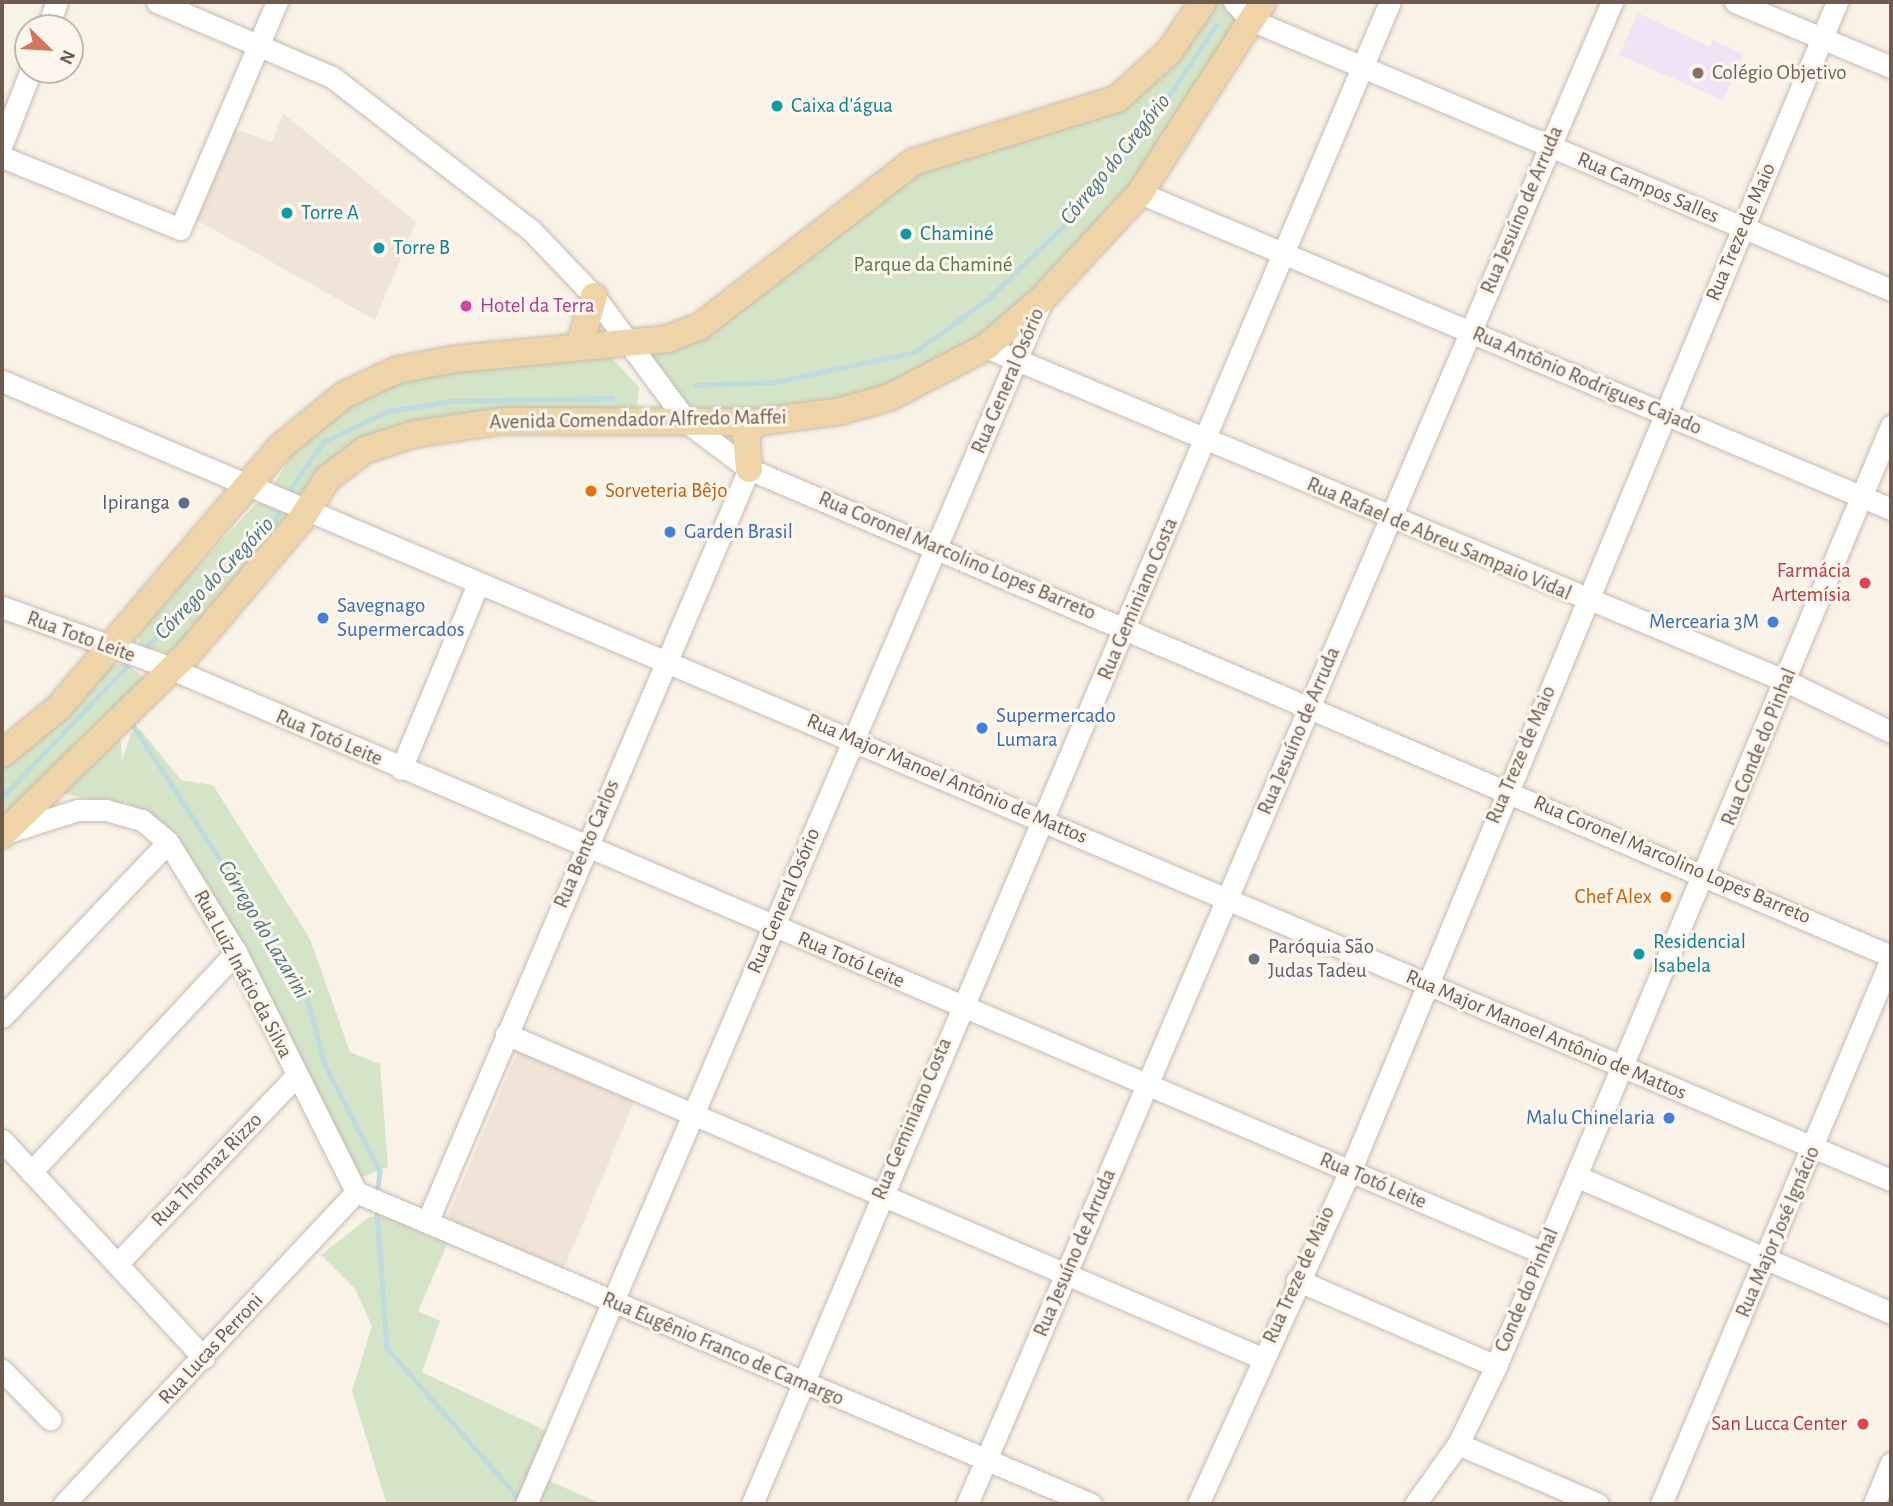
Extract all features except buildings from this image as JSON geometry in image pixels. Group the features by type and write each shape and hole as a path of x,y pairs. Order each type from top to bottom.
{"main road":[{"path":"2,754 59,707 116,651 256,488 297,430 369,381 456,359 667,339 728,310 913,162 1116,99 1169,52 1203,2"},
{"name":"Avenida Comendador Alfredo Maffei","path":"2,834 165,667 301,506 343,464 415,434 536,419 688,424 758,422 841,411 890,397 986,347 1042,299 1140,193 1249,8"},
{"path":"579,347 594,296"},
{"path":"748,469 746,433 758,422"}],"street":[{"name":"Rua Coronel Marcolino Lopes Barreto","path":"157,2 332,77 531,230 594,296 688,424 748,469 1310,703 1891,958"},
{"path":"2,157 180,229 277,2"},
{"name":"Rua Geminiano Costa","path":"752,1504 879,1195 1126,627 1390,2"},
{"name":"Rua Jesuíno de Arruda","path":"967,1504 1612,2"},
{"path":"1735,2 1891,67"},
{"name":"Rua Treze de Maio","path":"1198,1504 1345,1169 1356,1157 1423,983 1507,789 1663,413 1744,228 1837,2"},
{"name":"Rua Campos Salles","path":"1249,8 1362,68 1891,290"},
{"path":"2,144 26,84"},
{"name":"Rua Antônio Rodrigues Cajado","path":"1140,193 1891,509"},
{"name":"Rua General Osório","path":"526,1504 1042,299"},
{"name":"Rua Rafael de Abreu Sampaio Vidal","path":"986,347 1391,520 1786,681 1891,732"},
{"name":"Rua Major Manoel Antônio de Mattos","path":"2,381 1891,1180"},
{"name":"Rua Conde do Pinhal","path":"1620,1066 1707,875 1891,426"},
{"name":"Rua Bento Carlos","path":"428,1220 748,469"},
{"path":"401,768 478,583"},
{"name":"Rua Toto Leite","path":"2,607 165,667"},
{"name":"Rua Totó Leite","path":"165,667 1543,1253"},
{"path":"54,783 58,796 78,810"},
{"name":"Rua Luiz Inácio da Silva","path":"2,834 78,810 133,816 168,842 236,952 356,1192"},
{"path":"2,1017 168,842"},
{"path":"31,1172 236,952"},
{"name":"Rua Major José Ignácio","path":"1661,1504 1814,1147 1891,958"},
{"path":"506,1034 1262,1358"},
{"name":"Conde do Pinhal","path":"1415,1504 1458,1444 1496,1366 1620,1066"},
{"name":"Rua Thomaz Rizzo","path":"117,1264 296,1076"},
{"path":"2,1140 204,1358"},
{"path":"1576,1176 1891,1313"},
{"name":"Rua Eugênio Franco de Camargo","path":"356,1192 428,1220 802,1383 1091,1504"},
{"name":"Rua Lucas Perroni","path":"64,1504 204,1358 356,1192"},
{"path":"1297,1280 1496,1366"},
{"path":"2,1370 50,1419"},
{"path":"1458,1444 1598,1504"},
{"path":"1874,1504 1891,1463"}],"shaded area":[{"name":"Colégio Objetivo","path":"1638,13 1710,47 1713,40 1743,54 1723,100 1619,55"},
{"path":"283,113 416,222 375,320 195,219 234,129 272,142"},
{"path":"518,1051 635,1101 564,1268 447,1219"}],"green space":[{"name":"Parque da Chaminé","path":"1203,2 1263,2 1140,193 1042,299 890,397 688,423 628,344 667,339 882,182 1117,99"},
{"path":"610,356 639,387 637,409 442,420 303,497 274,485 295,448 353,402 416,376"},
{"path":"258,502 292,517 171,654 140,645 137,630"},
{"path":"125,662 144,678 2,826 2,763 111,666"},
{"path":"120,726 122,761 131,733 140,729 181,780 213,785 310,939 350,1052 380,1064 388,1167 362,1177 352,1167 149,817 124,801 124,806 65,794 66,785"},
{"path":"400,1216 450,1238 418,1311 440,1321 422,1372 553,1434 523,1504 386,1502 352,1391 372,1326 355,1289 321,1255 369,1217"},
{"path":"538,1476 602,1504 526,1504"}],"waterway":[{"name":"Córrego do Gregório","path":"695,385 775,382 915,352 989,298 1083,207 1146,131 1216,25"},
{"name":"Córrego do Gregório","path":"287,494 324,441 389,411 452,401 612,398"},
{"name":"Córrego do Gregório","path":"143,650 274,522 282,505"},
{"name":"Córrego do Gregório","path":"2,797 132,661"},
{"name":"Córrego do Lazarini","path":"132,724 305,989 325,1065 380,1171 378,1188"},
{"name":"Córrego do Lazarini","path":"377,1211 387,1348 518,1497"}],"place":[{"name":"Colégio Objetivo","path":"1698,73"},
{"name":"Caixa d'água","path":"777,106"},
{"name":"Torre A","path":"287,213"},
{"name":"Chaminé","path":"906,234"},
{"name":"Torre B","path":"379,248"},
{"name":"Hotel da Terra","path":"466,306"},
{"name":"Sorveteria Bêjo","path":"591,491"},
{"name":"Ipiranga","path":"184,503"},
{"name":"Garden Brasil","path":"670,532"},
{"name":"Farmácia Artemísia","path":"1865,583"},
{"name":"Savegnago Supermercados","path":"323,618"},
{"name":"Mercearia 3M","path":"1773,622"},
{"name":"Supermercado Lumara","path":"982,728"},
{"name":"Chef Alex","path":"1666,897"},
{"name":"Residencial Isabela","path":"1639,954"},
{"name":"Paróquia São Judas Tadeu","path":"1254,959"},
{"name":"Malu Chinelaria","path":"1669,1118"},
{"name":"San Lucca Center","path":"1863,1424"}]}
